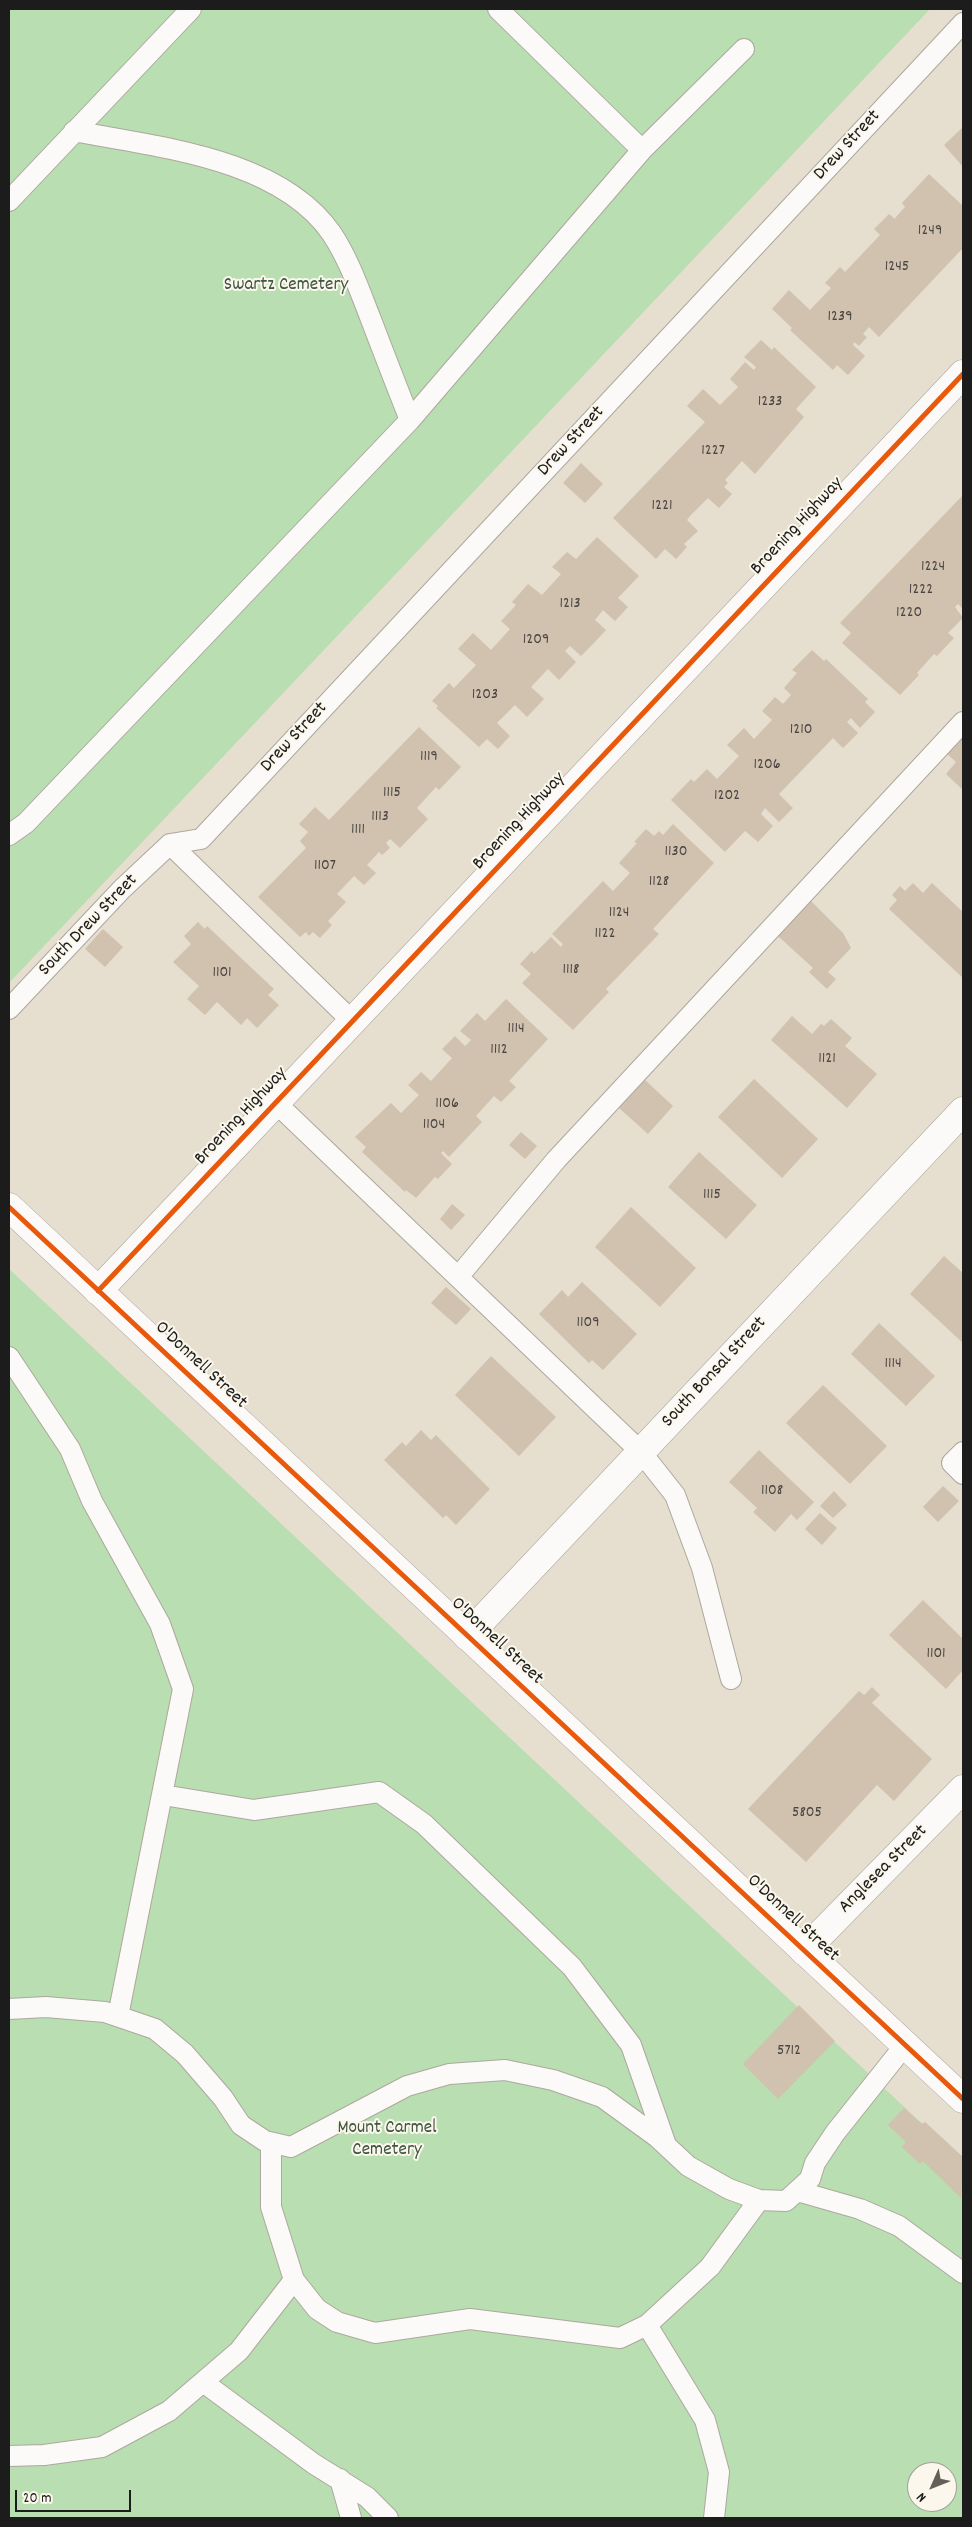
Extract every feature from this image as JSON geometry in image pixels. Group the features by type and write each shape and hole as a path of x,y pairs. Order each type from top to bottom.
{"street":[{"name":"Broening Highway","path":"98,1291 963,374"},
{"name":"South Bonsal Street","path":"467,1636 963,1111"},
{"name":"O'Donnell Street","path":"9,1207 963,2099"},
{"name":"Anglesea Street","path":"804,1951 963,1789"}],"lane":[{"path":"9,201 191,9"},
{"path":"498,9 642,150"},
{"name":"Drew Street","path":"170,844 201,839 963,23"},
{"path":"9,835 26,822 410,420 642,150 744,49"},
{"path":"74,132 170,149 209,159 264,178 293,195 331,234 343,254 356,280 410,420"},
{"path":"458,1277 556,1160 963,722"},
{"path":"170,844 352,1021"},
{"name":"South Drew Street","path":"9,1009 122,889 170,844"},
{"path":"276,1103 641,1452 675,1495 702,1568 731,1679"},
{"path":"9,1357 70,1449 92,1501 160,1624 182,1689 163,1795 118,2016"},
{"path":"963,1452 952,1463 963,1474"},
{"path":"163,1795 254,1810 379,1792 424,1824 572,1967 631,2045 666,2145"},
{"path":"9,2009 46,2007 105,2012 155,2029 185,2054 222,2098 241,2125 271,2143 291,2147 407,2086 449,2074 505,2070 553,2080 602,2097 666,2145 688,2166 729,2189 760,2200 786,2201 810,2179 816,2163 835,2133 906,2045"},
{"path":"271,2143 271,2207 294,2280 317,2309 338,2322 375,2333 470,2319 620,2338 646,2325 710,2267 760,2200"},
{"path":"797,2191 860,2210 899,2226 963,2273"},
{"path":"9,2456 44,2455 102,2446 169,2411 239,2351 294,2280"},
{"path":"646,2325 705,2420 719,2472 714,2518"},
{"path":"203,2382 314,2464 367,2497 388,2518"},
{"path":"340,2479 351,2518"}],"green space":[{"name":"Swartz Cemetery","path":"9,9 930,9 9,983"},
{"name":"Mount Carmel Cemetery","path":"9,1269 963,2162 963,2518 9,2518"}],"building":[{"path":"963,129 963,167 944,145"},
{"path":"929,174 963,206 963,248 879,337 869,327 863,334 867,337 859,346 854,342 853,345 865,356 848,375 837,365 833,370 790,330 792,328 772,309 789,290 810,310 831,288 825,283 840,267 845,272 880,235 874,229 889,214 895,219 905,207 902,203"},
{"path":"761,340 772,350 774,347 816,387 796,409 804,417 755,474 742,461 725,480 728,483 724,487 732,494 719,508 708,498 690,516 687,520 698,531 684,544 687,547 676,559 665,549 656,559 613,518 705,422 687,406 703,389 720,405 738,387 730,379 745,362 754,370 756,367 744,357"},
{"path":"581,463 603,484 585,503 563,483"},
{"path":"963,495 963,609 958,604 955,607 963,618 948,633 954,638 937,656 934,654 917,673 919,675 900,695 842,643 851,633 840,623"},
{"path":"597,537 639,576 618,598 628,607 615,621 603,610 595,620 606,630 593,644 581,656 570,646 565,651 576,662 559,680 548,669 531,687 544,699 527,717 515,705 497,723 510,736 498,749 487,739 479,747 436,708 438,706 432,701 449,683 454,688 476,665 458,649 473,633 491,650 510,629 501,621 516,605 512,602 528,584 542,595 561,574 552,567 567,552 576,559"},
{"path":"812,650 824,661 826,659 868,699 865,702 875,712 860,728 851,718 847,722 858,733 843,748 833,738 779,794 793,808 779,822 765,808 761,814 773,826 758,842 745,831 725,852 671,800 691,779 694,782 707,769 717,779 739,756 727,745 744,728 754,739 772,720 762,711 775,697 783,704 791,695 784,688 797,673 792,670"},
{"path":"419,727 461,767 439,790 436,787 417,808 428,819 400,848 390,839 386,843 390,848 382,855 379,852 367,865 376,873 364,885 354,876 337,894 346,902 328,921 332,925 320,938 313,932 309,936 306,932 300,937 258,897 306,848 300,841 308,832 299,824 315,807 329,820"},
{"path":"963,732 963,790 946,774 956,762 945,752"},
{"path":"673,824 714,863 653,929 659,934 606,989 609,992 573,1030 522,983 531,974 520,964 532,951 534,954 551,937 561,947 563,944 552,934 603,881 613,891 630,873 619,863 637,843 634,842 646,829 654,836 659,831 663,835"},
{"path":"913,883 923,893 932,883 963,912 963,978 889,909 897,900 892,895 900,886 905,891"},
{"path":"811,901 843,933 851,948 828,972 836,979 827,989 809,972 813,968 778,936"},
{"path":"198,922 205,929 207,926 274,989 268,995 279,1005 257,1028 247,1018 241,1025 217,1002 205,1015 187,999 199,986 173,962 191,944 184,936"},
{"path":"103,929 123,947 105,967 85,949"},
{"path":"506,999 548,1039 509,1081 516,1087 501,1102 494,1096 476,1116 482,1122 449,1157 443,1151 441,1153 452,1164 438,1179 435,1177 416,1198 406,1190 405,1192 362,1152 366,1147 355,1137 391,1103 401,1113 419,1095 408,1085 421,1072 431,1081 452,1058 442,1049 455,1036 465,1046 471,1040 460,1031 477,1013 485,1021"},
{"path":"792,1016 812,1034 821,1024 824,1026 831,1019 852,1038 845,1046 877,1074 847,1108 771,1040"},
{"path":"754,1079 818,1139 782,1178 718,1117"},
{"path":"645,1080 673,1106 648,1134 619,1108"},
{"path":"521,1132 537,1146 525,1159 509,1145"},
{"path":"699,1152 757,1205 726,1239 668,1187"},
{"path":"452,1204 465,1215 451,1230 440,1219"},
{"path":"631,1207 696,1268 660,1307 595,1247"},
{"path":"944,1256 963,1273 963,1343 910,1294"},
{"path":"582,1282 637,1334 603,1370 592,1360 589,1363 539,1314 562,1290 568,1297"},
{"path":"446,1287 471,1309 456,1325 431,1303"},
{"path":"879,1323 935,1376 906,1406 851,1354"},
{"path":"491,1356 556,1417 519,1456 455,1395"},
{"path":"823,1385 887,1446 850,1484 786,1423"},
{"path":"421,1430 431,1440 436,1435 490,1489 456,1525 446,1515 443,1518 384,1460 402,1442 406,1446"},
{"path":"759,1450 814,1502 797,1520 791,1514 775,1532 753,1512 757,1508 729,1482"},
{"path":"943,1486 959,1501 938,1522 923,1507"},
{"path":"834,1491 847,1505 833,1518 820,1506"},
{"path":"820,1513 837,1528 822,1545 805,1529"},
{"path":"923,1600 963,1639 963,1670 946,1689 889,1635"},
{"path":"872,1687 880,1695 872,1703 932,1759 894,1801 877,1785 806,1862 748,1809 859,1691 864,1695"},
{"path":"799,2005 835,2041 778,2099 743,2064"},
{"path":"904,2108 922,2124 925,2122 963,2157 961,2198 923,2161 920,2164 902,2147 906,2142 888,2125"}],"cycle path":[{"path":"98,1291 963,374"},
{"path":"9,1207 963,2099"}]}
